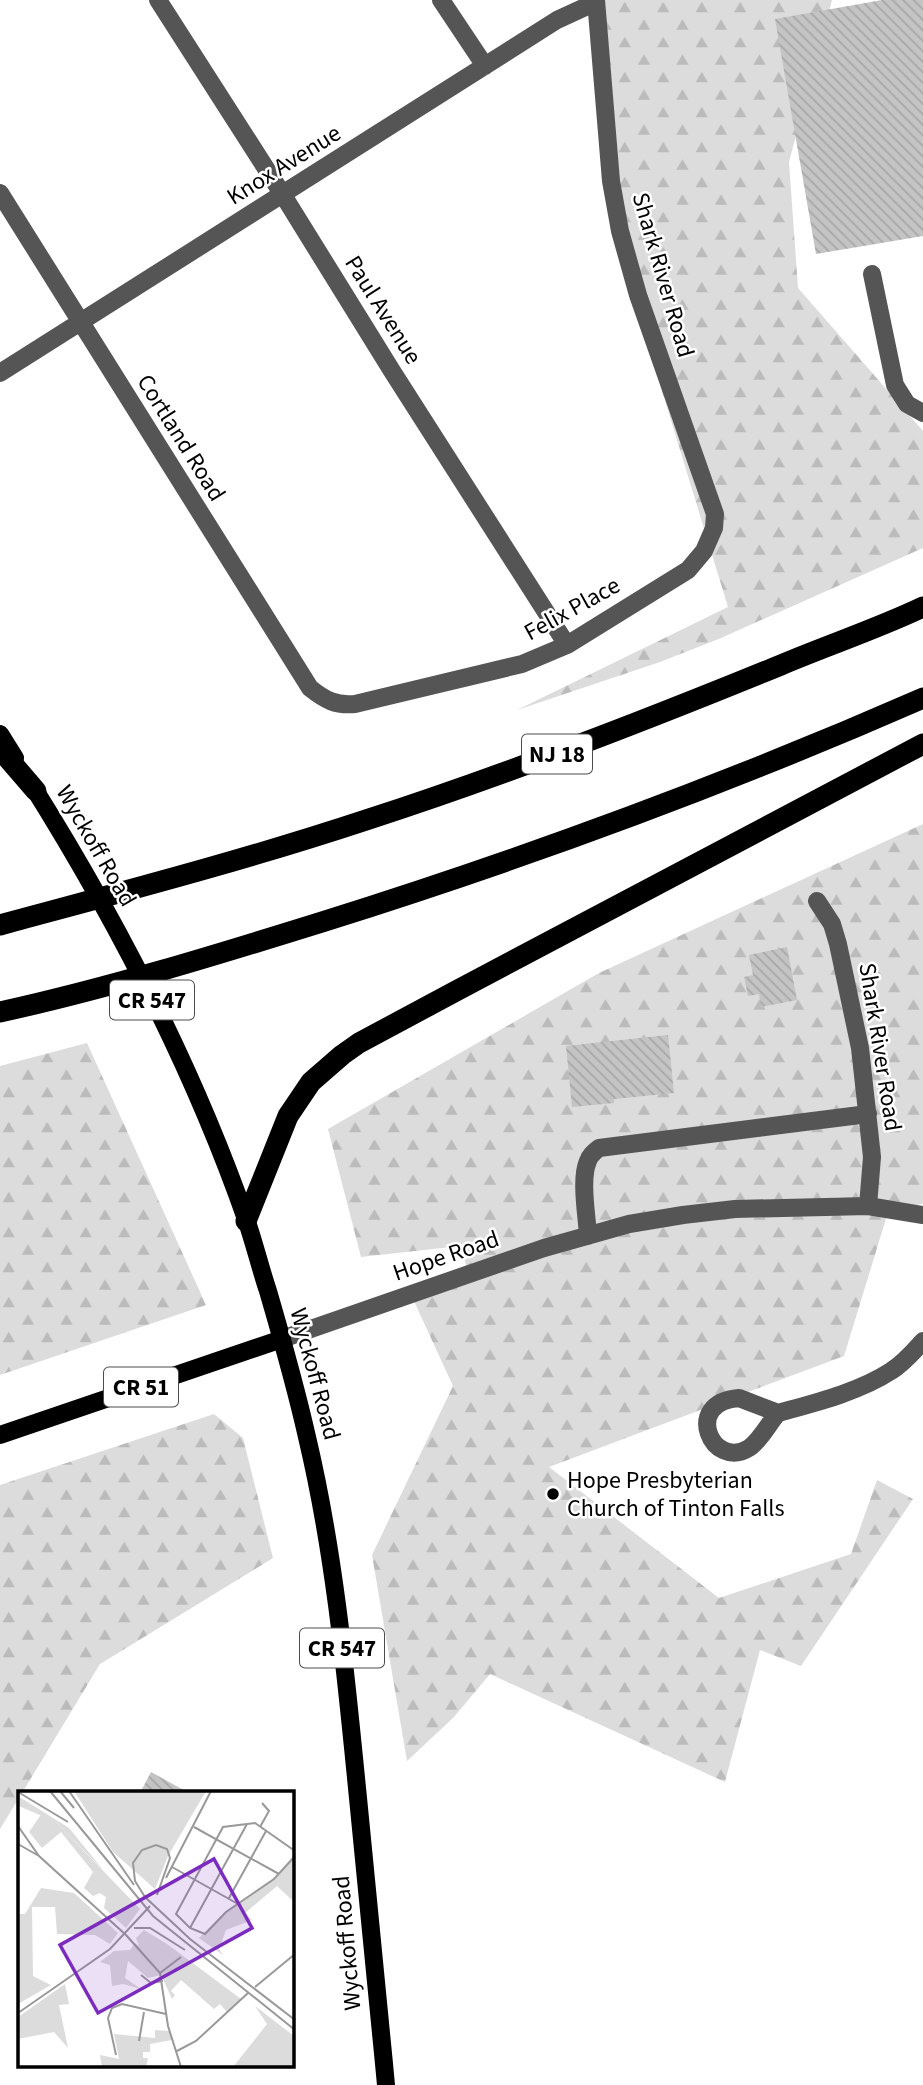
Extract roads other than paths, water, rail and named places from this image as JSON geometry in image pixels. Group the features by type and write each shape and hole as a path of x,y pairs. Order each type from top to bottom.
{"highway":[{"name":"NJ 18","path":"0,925 224,864 366,820 534,763 882,626 923,607"},
{"path":"0,1012 54,1000 233,950 519,857 853,729 923,698"},
{"path":"246,1221 288,1116 311,1082 359,1043 923,744"},
{"path":"0,749 36,791"}],"main road":[{"name":"Wyckoff Road","path":"0,734 124,942 170,1039 215,1138 246,1221 282,1339 308,1438 335,1585 386,2085"},
{"name":"Hope Road","path":"0,1434 282,1339"}],"street":[{"name":"Paul Avenue","path":"158,0 567,645"},
{"path":"441,0 485,66"},
{"name":"Knox Avenue","path":"0,373 557,20 596,1"},
{"name":"Shark River Road","path":"596,1 611,181 620,231 638,295 715,513"},
{"name":"Cortland Road","path":"0,193 310,688 329,702"},
{"path":"872,274 895,385 907,404 923,413"},
{"name":"Felix Place","path":"329,702 344,705 368,701 522,664 567,645 688,570 704,551 714,528 715,513"},
{"name":"Shark River Road","path":"817,901 832,923 860,1048 872,1157 869,1206"},
{"path":"588,1236 586,1164 591,1154 599,1148 868,1114"},
{"name":"Hope Road","path":"282,1339 544,1248 629,1224 736,1209 869,1206 923,1216"},
{"path":"778,1413 827,1400 892,1371 923,1341"}],"place":[{"name":"Hope Presbyterian Church of Tinton Falls","path":"553,1494"}]}
